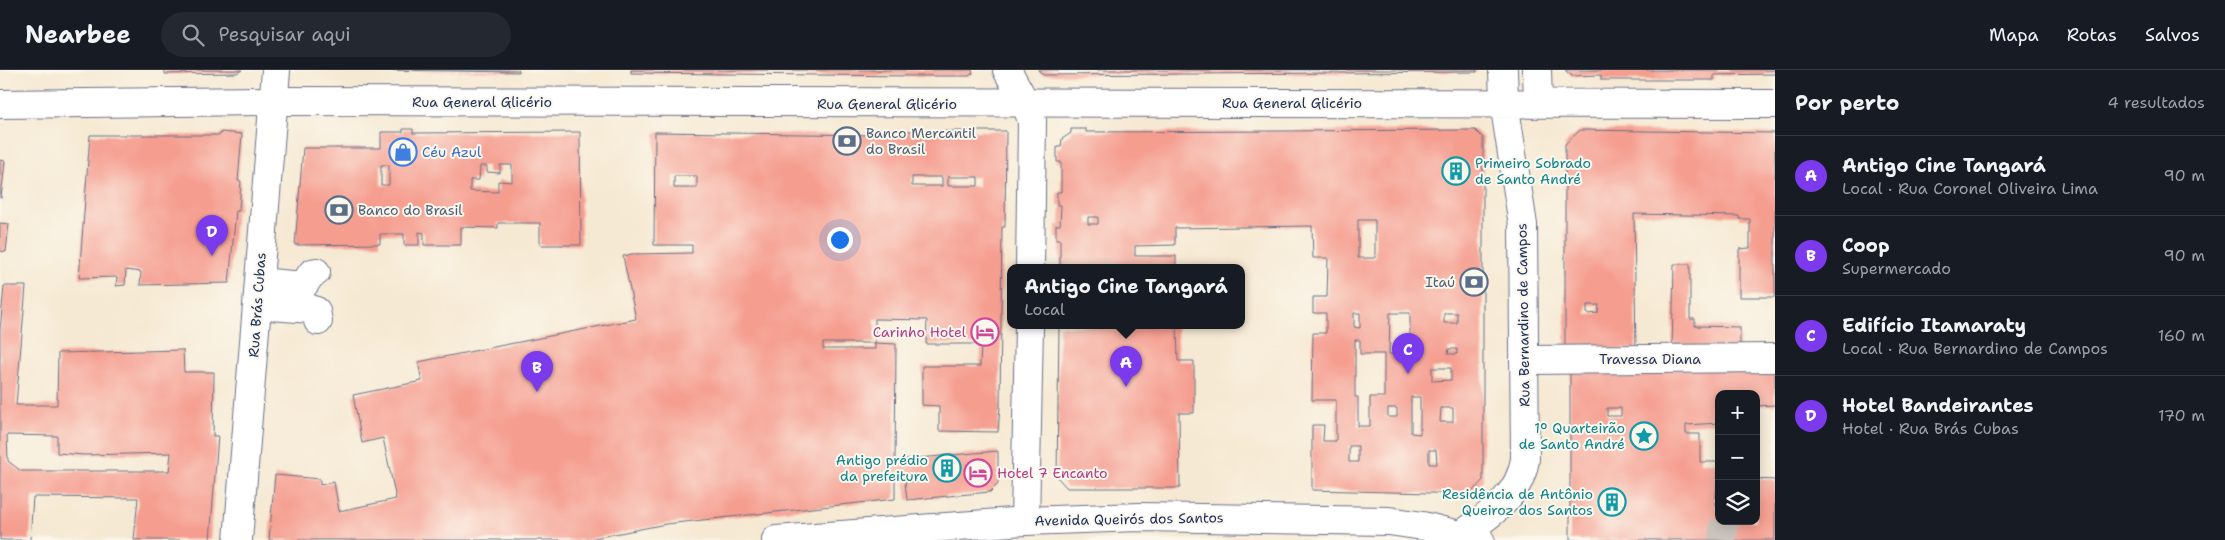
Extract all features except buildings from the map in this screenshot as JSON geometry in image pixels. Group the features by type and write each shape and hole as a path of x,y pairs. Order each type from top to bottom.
{"main road":[{"name":"Rua Brás Cubas","path":"238,540 276,70"},
{"path":"1007,70 1026,104 1032,121 1030,264"},
{"name":"Rua Bernardino de Campos","path":"1471,537 1500,506 1520,480 1524,459 1522,225 1504,102 1503,70"},
{"path":"1537,70 1538,103"},
{"name":"Rua General Glicério","path":"0,104 273,101 1775,104"},
{"path":"258,294 303,286 312,273 316,272"},
{"path":"258,294 316,311 318,322"},
{"path":"1025,521 1029,329"},
{"name":"Travessa Diana","path":"1524,360 1775,358"},
{"name":"Avenida Queirós dos Santos","path":"776,540 1025,521 1139,516 1357,519 1415,525 1471,537"}],"tunnel":[{"path":"1722,540 1724,525"}],"place":[{"name":"Banco Mercantil do Brasil","path":"847,141"},
{"name":"Céu Azul","path":"403,152"},
{"name":"Primeiro Sobrado de Santo André","path":"1456,171"},
{"name":"Banco do Brasil","path":"339,210"},
{"name":"Hotel Bandeirantes","path":"212,256"},
{"name":"Itaú","path":"1474,282"},
{"name":"Carinho Hotel","path":"985,332"},
{"name":"Edifício Itamaraty","path":"1408,374"},
{"name":"Antigo Cine Tangará","path":"1126,387"},
{"name":"Coop","path":"537,392"},
{"name":"1º Quarteirão de Santo André","path":"1644,436"},
{"name":"Antigo prédio da prefeitura","path":"947,468"},
{"name":"Hotel 7 Encanto","path":"978,473"},
{"name":"Residência de Antônio Queiroz dos Santos","path":"1612,502"}]}
